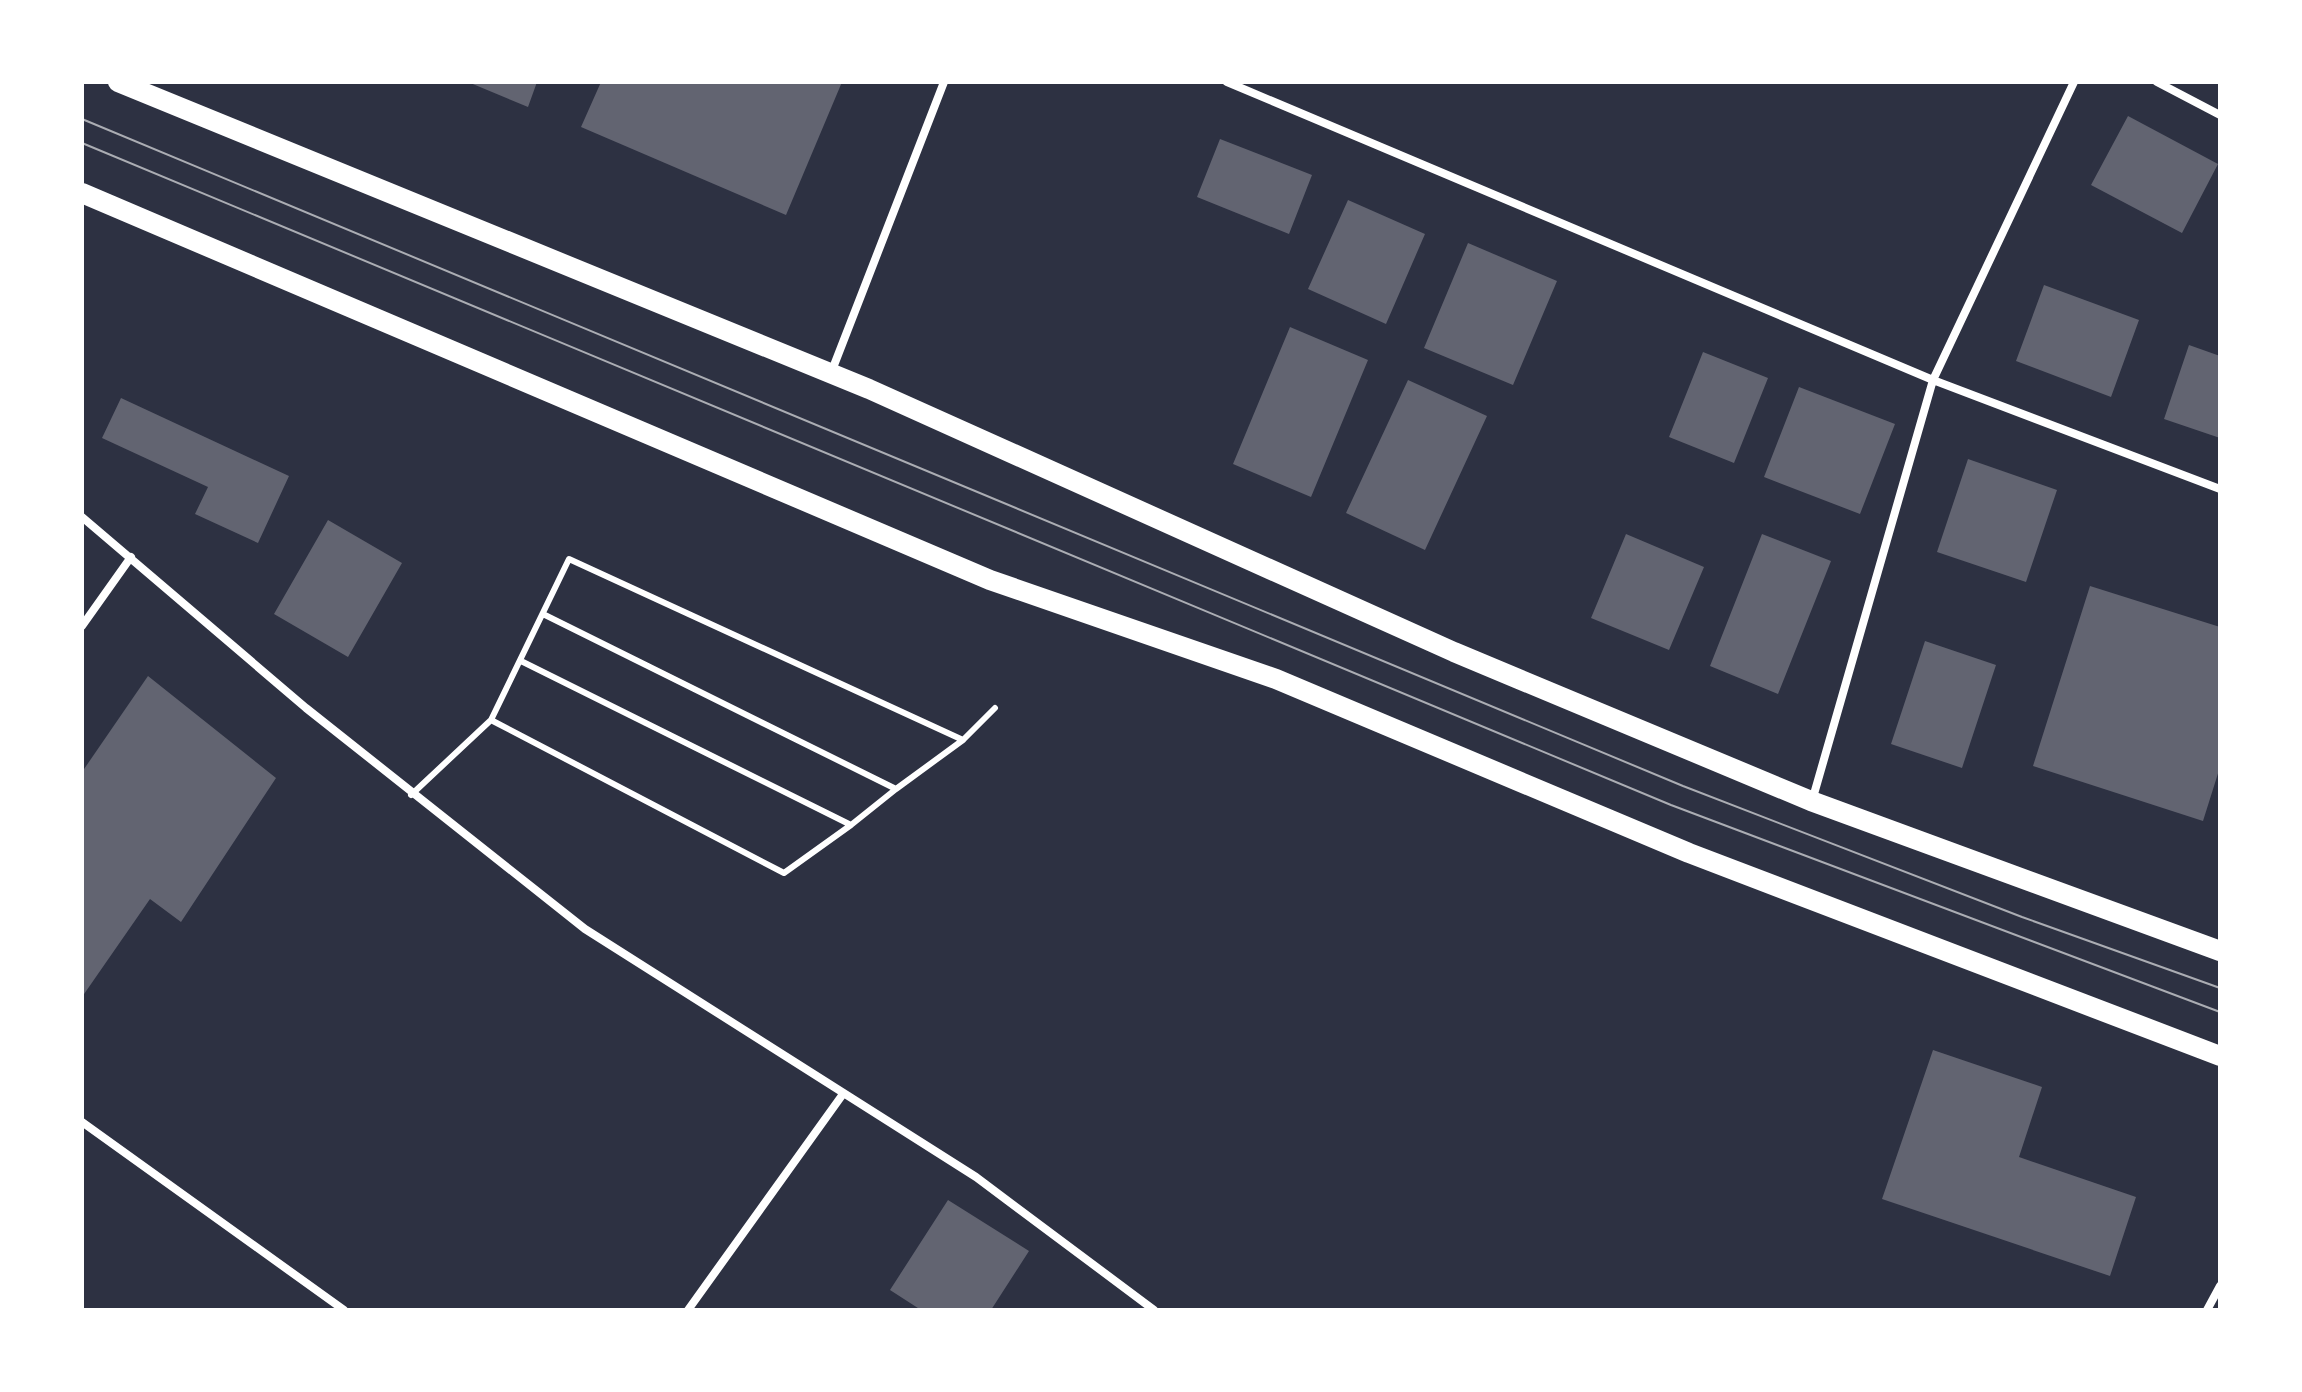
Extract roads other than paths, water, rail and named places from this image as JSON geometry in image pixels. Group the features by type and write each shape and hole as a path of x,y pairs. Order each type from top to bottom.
{"main road":[{"path":"118,82 830,374 1454,652 1811,801 2220,951"},
{"path":"82,193 1000,584 1276,679 1689,853 2220,1056"}],"street":[{"path":"830,374 944,82"},
{"path":"1227,82 1933,380 2220,489"},
{"path":"1811,801 1933,380 2074,82"},
{"path":"2157,82 2220,115"},
{"path":"82,517 411,795 585,929 976,1177 1154,1310"},
{"path":"82,626 131,557"},
{"path":"688,1310 843,1094"},
{"path":"82,1122 344,1310"},
{"path":"2207,1310 2220,1286"}],"lane":[{"path":"411,795 491,720 545,615 569,559 963,740"},
{"path":"545,615 896,789"},
{"path":"521,661 851,825"},
{"path":"491,720 784,873 963,740 995,708"}],"tram line":[{"path":"82,119 1683,786 2022,917 2220,988"},
{"path":"82,143 1671,805 2220,1012"}]}
